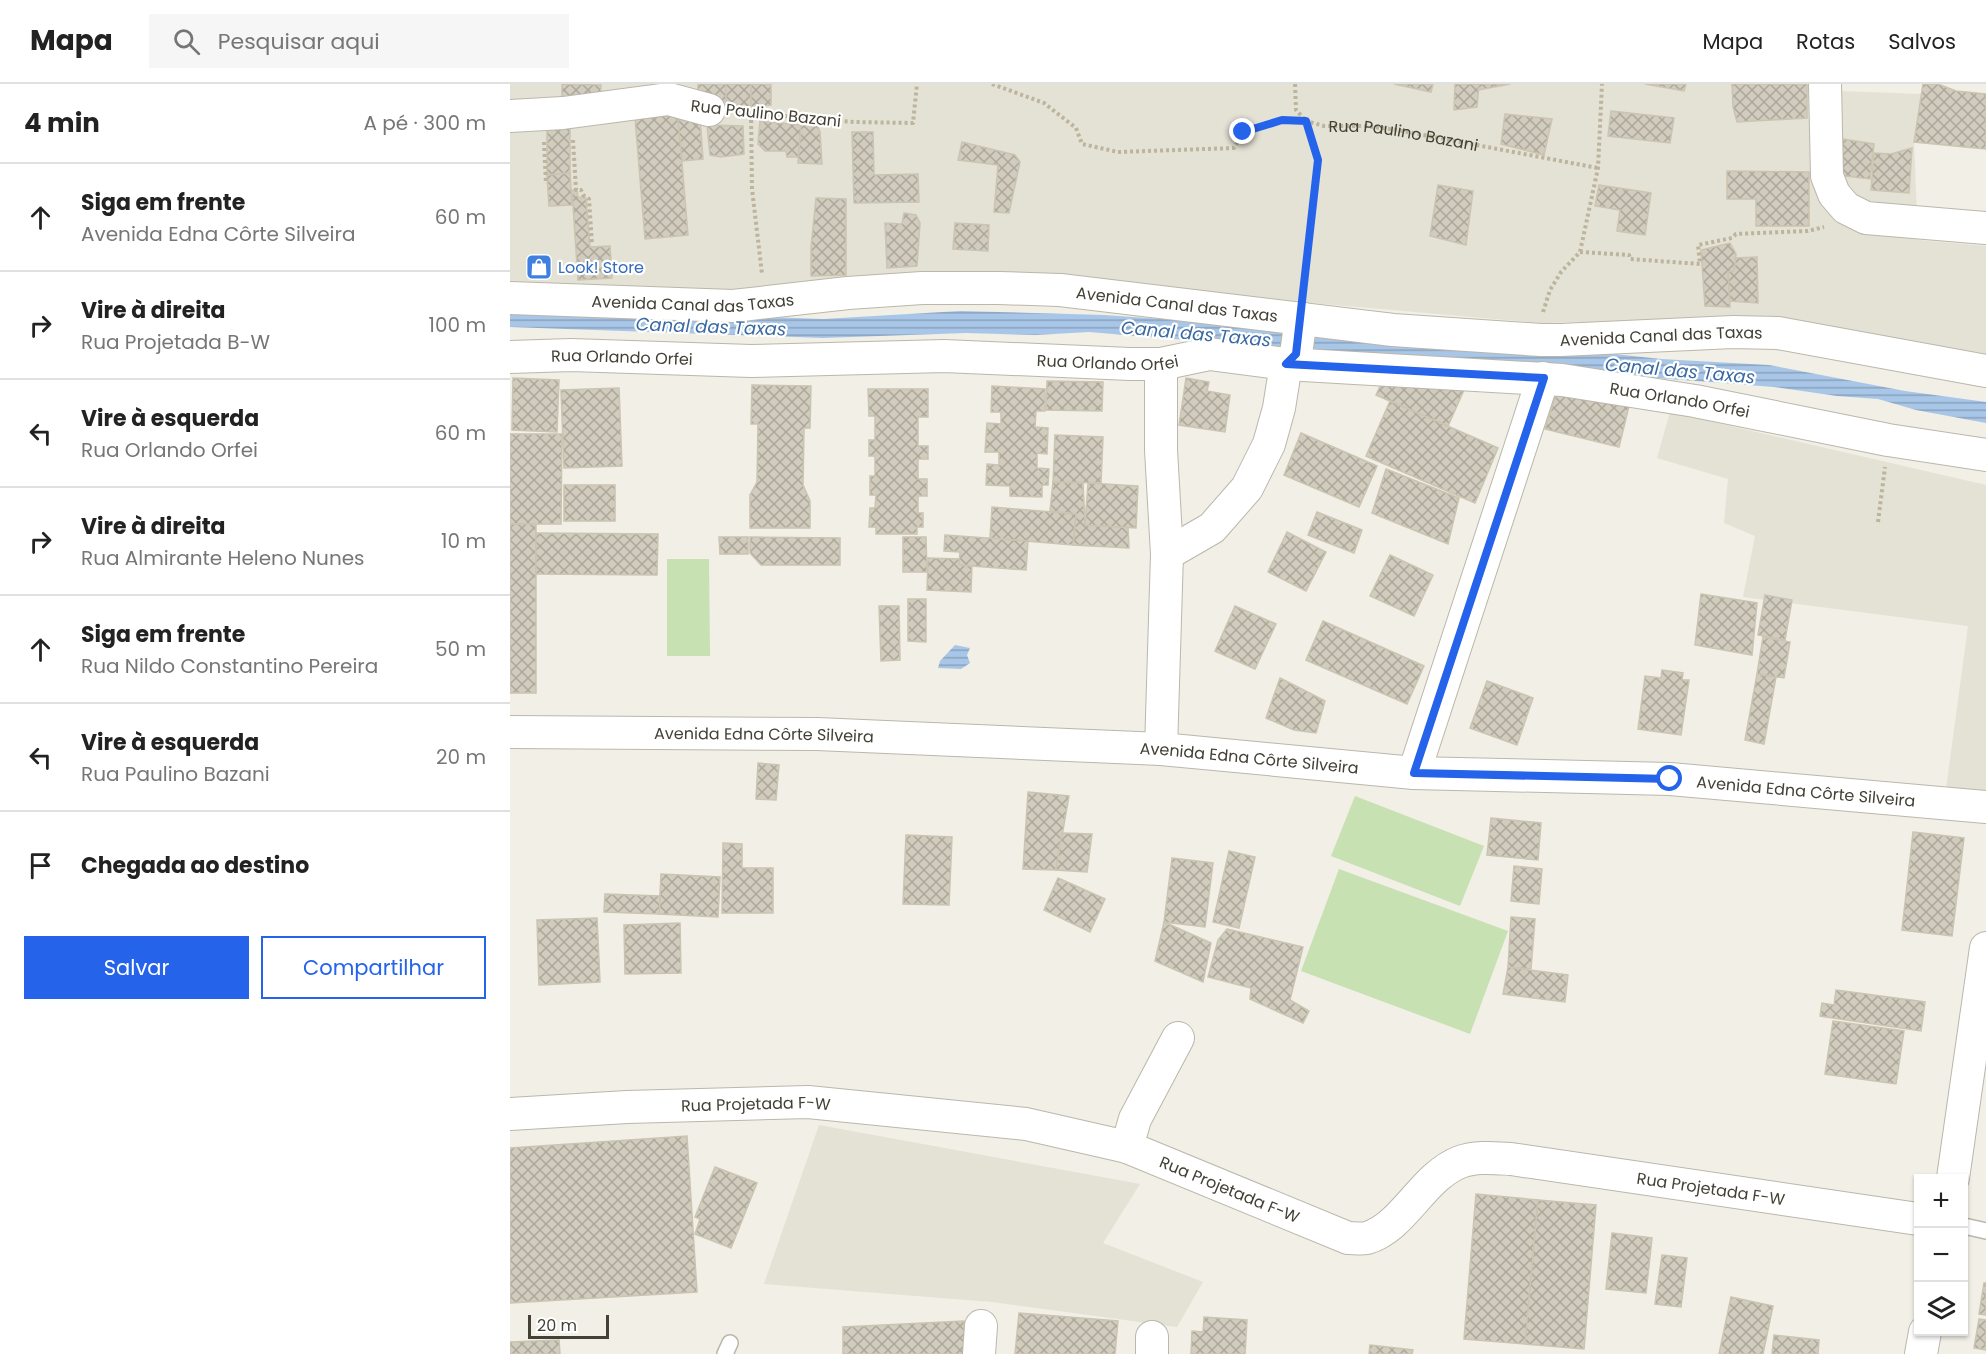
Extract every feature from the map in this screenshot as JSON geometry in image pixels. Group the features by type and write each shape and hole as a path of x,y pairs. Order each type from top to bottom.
{"street":[{"path":"1824,84 1827,176 1834,194 1846,208 1866,218 1986,228"},
{"name":"Rua Paulino Bazani","path":"510,116 557,113 669,92 710,110"},
{"name":"Avenida Canal das Taxas","path":"510,298 733,306 848,293 922,288 1060,290 1296,341 1393,330 1541,340 1733,332 1778,333 1986,371"},
{"path":"1167,554 1212,528 1247,488 1269,444 1296,341"},
{"name":"Rua Orlando Orfei","path":"510,357 571,355 751,361 944,356 1130,364 1161,363 1296,341 1695,401 1888,440 1986,455"},
{"path":"1161,363 1161,450 1167,554 1161,749"},
{"path":"1414,773 1544,378"},
{"name":"Avenida Edna Côrte Silveira","path":"510,732 817,734 1161,749 1414,773 1670,779 1986,807"},
{"path":"1954,1174 1986,948"},
{"path":"1126,1147 1135,1119 1178,1038"},
{"name":"Rua Projetada F-W","path":"510,1114 627,1107 808,1102 1026,1124 1126,1147 1348,1238 1366,1238 1386,1229 1441,1172 1460,1162 1484,1157 1914,1218"},
{"path":"1921,1354 1924,1336"}],"lane":[{"path":"1968,1227 1986,1231"}],"path":[{"name":"Rua Paulino Bazani","path":"710,110 854,122 913,123 918,84"},
{"name":"Rua Paulino Bazani","path":"992,84 1044,103 1076,128 1082,144 1118,152 1234,148 1243,132 1282,120 1306,121 1324,126 1366,126 1397,130 1598,168"},
{"path":"1295,84 1296,110 1306,121 1318,160 1296,341"},
{"path":"1541,340 1543,310 1550,290 1561,272 1580,252 1598,168 1602,84"},
{"path":"546,183 557,113"},
{"path":"557,113 576,190 581,190 583,195 589,199 592,245"},
{"path":"752,114 752,189 766,303"},
{"path":"1580,252 1629,255 1630,259 1700,264 1698,245 1732,238 1736,234 1808,231 1866,218"},
{"path":"1878,522 1888,440"}],"shaded area":[{"path":"510,84 1810,84 1811,90 1921,94 1914,142 1918,240 1986,246 1986,355 1824,325 1689,320 1540,323 1041,279 851,277 714,298 510,289"},
{"path":"1670,412 1986,485 1986,794 1946,789 1968,626 1743,597 1755,536 1724,523 1728,479 1657,458"},
{"path":"819,1125 1140,1184 1103,1243 1203,1282 1177,1327 992,1302 764,1284"}],"green space":[{"path":"667,559 709,559 710,656 667,656"},
{"path":"1355,796 1484,846 1460,906 1331,856"},
{"path":"1339,869 1508,931 1470,1034 1301,971"}],"water":[{"name":"Canal das Taxas","path":"510,308 823,319 960,311 1104,315 1176,320 1303,335 1587,351 1661,359 1769,365 1905,391 1986,402 1986,423 1916,410 1878,399 1774,387 1225,345 1089,332 1036,335 966,333 823,338 510,327"},
{"path":"955,645 970,648 967,655 970,663 961,669 938,668 940,661"}],"building":[{"path":"562,84 601,85 600,103 562,101"},
{"path":"698,84 726,84 726,107 697,102"},
{"path":"726,84 751,84 751,107 726,107"},
{"path":"751,84 771,84 771,105 751,107"},
{"path":"1394,84 1433,84 1431,92"},
{"path":"1455,84 1479,84 1477,107 1454,110"},
{"path":"1479,84 1510,84 1478,90"},
{"path":"1645,84 1686,84 1684,91"},
{"path":"1732,84 1807,84 1807,118 1737,122 1733,107"},
{"path":"1923,84 1938,84 1956,91 1986,94 1986,149 1914,142"},
{"path":"1611,111 1674,118 1670,143 1608,136"},
{"path":"1505,114 1552,119 1544,155 1501,144"},
{"path":"678,115 688,235 645,239 635,118"},
{"path":"700,118 703,159 682,161 678,120"},
{"path":"547,120 570,121 570,173 547,175"},
{"path":"760,121 801,125 799,157 787,157 786,151 765,151 758,144"},
{"path":"707,125 743,126 744,154 721,157 710,155"},
{"path":"801,125 817,125 820,132 822,164 798,163"},
{"path":"852,132 873,132 874,175 918,174 919,202 854,203"},
{"path":"1836,138 1874,144 1870,179 1837,175"},
{"path":"962,142 1015,155 1020,162 1009,213 994,212 998,165 958,160"},
{"path":"1912,148 1909,193 1871,190 1874,153 1891,154"},
{"path":"1727,171 1809,172 1809,226 1756,226 1756,199 1727,199"},
{"path":"570,173 572,205 549,206 547,175"},
{"path":"1438,185 1473,191 1466,245 1430,236"},
{"path":"1599,185 1651,193 1645,235 1617,231 1620,210 1595,206"},
{"path":"572,190 577,191 578,197 586,198 590,247 610,246 612,278 578,280"},
{"path":"816,198 846,199 846,275 811,276 811,247"},
{"path":"904,213 916,215 920,223 917,266 887,268 885,223 902,224"},
{"path":"955,223 989,225 988,251 953,249"},
{"path":"1730,243 1736,254 1734,271 1728,272 1730,307 1705,306 1701,250"},
{"path":"1757,257 1758,303 1730,301 1728,272 1734,271 1736,258"},
{"path":"513,378 559,380 557,432 512,430"},
{"path":"1186,378 1209,382 1207,391 1230,395 1225,432 1179,425"},
{"path":"1047,381 1103,382 1102,411 1046,410"},
{"path":"1381,384 1464,390 1448,426 1376,395"},
{"path":"752,385 811,386 810,428 804,428 803,485 810,501 810,528 750,528 750,495 757,482 758,424 751,424"},
{"path":"992,386 1045,389 1045,411 1036,411 1035,427 1048,428 1047,454 1037,453 1037,468 1049,469 1048,485 1042,485 1042,497 1010,496 1010,486 986,485 987,464 999,465 999,452 985,452 987,423 1001,424 1001,412 991,412"},
{"path":"619,388 622,466 564,468 561,390"},
{"path":"868,389 928,389 928,417 918,417 918,446 928,446 928,459 918,459 918,479 927,479 927,496 918,496 918,513 923,513 923,527 917,527 917,534 876,534 876,527 869,527 870,508 875,508 876,495 870,495 870,476 875,476 875,456 869,456 869,440 875,440 875,416 869,416"},
{"path":"1557,391 1629,406 1619,447 1545,429"},
{"path":"1390,401 1498,448 1475,503 1366,456"},
{"path":"1301,433 1377,466 1359,507 1284,475"},
{"path":"510,434 562,434 561,524 510,524"},
{"path":"1055,435 1103,437 1101,483 1053,482"},
{"path":"1386,469 1459,498 1448,544 1372,513"},
{"path":"1053,482 1083,483 1085,525 1128,527 1129,548 1073,545 1076,514 1050,511"},
{"path":"1088,483 1138,486 1136,528 1085,525"},
{"path":"564,485 615,485 615,521 564,521"},
{"path":"992,507 1076,514 1073,545 990,538"},
{"path":"1317,512 1362,530 1354,553 1308,535"},
{"path":"510,524 536,524 536,693 510,693"},
{"path":"1287,532 1326,552 1306,591 1268,572"},
{"path":"536,533 658,534 657,575 536,574"},
{"path":"945,535 1028,541 1026,570 959,565 960,552 944,551"},
{"path":"719,537 748,537 748,554 720,554"},
{"path":"750,537 840,538 840,565 761,565 750,553"},
{"path":"903,537 926,537 927,572 903,572"},
{"path":"1390,555 1433,575 1414,616 1370,596"},
{"path":"928,558 959,559 959,565 972,566 971,592 927,590"},
{"path":"1701,594 1757,603 1752,655 1695,645"},
{"path":"1765,595 1792,600 1785,640 1758,635"},
{"path":"908,599 926,599 926,642 908,641"},
{"path":"879,606 899,606 900,660 881,661"},
{"path":"1235,606 1276,624 1255,669 1215,651"},
{"path":"1323,621 1424,666 1407,704 1306,660"},
{"path":"1763,637 1790,642 1784,678 1757,674"},
{"path":"1662,670 1683,673 1682,680 1689,680 1681,735 1638,729 1645,676 1661,678"},
{"path":"1757,674 1776,677 1764,744 1745,740"},
{"path":"1280,678 1325,701 1316,733 1294,730 1266,718"},
{"path":"1487,681 1533,698 1517,745 1470,728"},
{"path":"758,763 779,765 776,800 756,799"},
{"path":"1028,792 1069,796 1056,870 1023,869"},
{"path":"1491,818 1541,823 1538,860 1487,855"},
{"path":"1913,832 1964,838 1952,936 1902,930"},
{"path":"1062,833 1092,834 1087,872 1056,870"},
{"path":"906,835 952,837 949,905 903,904"},
{"path":"723,843 742,844 742,868 773,868 773,913 722,913"},
{"path":"1229,851 1255,857 1239,928 1213,922"},
{"path":"1172,858 1213,863 1205,927 1164,922"},
{"path":"1514,866 1542,869 1539,904 1511,901"},
{"path":"661,874 720,877 718,917 659,914"},
{"path":"1058,878 1105,899 1090,932 1044,910"},
{"path":"605,894 660,896 659,914 604,912"},
{"path":"1511,917 1535,919 1531,969 1508,967"},
{"path":"597,918 600,982 539,985 537,920"},
{"path":"1164,922 1211,943 1203,982 1155,961"},
{"path":"680,923 681,973 625,974 624,925"},
{"path":"1227,929 1303,947 1290,1000 1309,1011 1303,1023 1250,999 1251,988 1208,977 1218,940"},
{"path":"1508,967 1568,975 1565,1002 1503,994"},
{"path":"1836,990 1925,1002 1921,1031 1820,1016 1822,1003 1834,1005"},
{"path":"1833,1021 1904,1031 1896,1084 1825,1074"},
{"path":"687,1136 697,1292 510,1303 510,1148"},
{"path":"715,1167 757,1183 731,1248 695,1234 700,1219 695,1217"},
{"path":"1476,1194 1538,1200 1525,1344 1464,1339"},
{"path":"1538,1200 1596,1205 1584,1349 1525,1344"},
{"path":"1612,1233 1652,1238 1646,1293 1606,1289"},
{"path":"1662,1255 1687,1258 1681,1307 1655,1304"},
{"path":"1984,1283 1986,1283 1986,1315 1979,1314"},
{"path":"1731,1297 1773,1306 1763,1354 1719,1354"},
{"path":"1019,1313 1118,1321 1115,1354 1015,1354"},
{"path":"1204,1317 1247,1320 1245,1354 1191,1354 1192,1331 1203,1332"},
{"path":"1979,1319 1986,1320 1986,1350 1974,1348"},
{"path":"964,1321 965,1354 843,1354 843,1327"},
{"path":"1774,1335 1819,1340 1818,1354 1772,1354"},
{"path":"559,1340 560,1354 510,1354 510,1342"},
{"path":"1370,1345 1413,1350 1412,1354 1369,1354"}],"place":[{"name":"Look! Store","path":"539,267"}],"route":[{"path":"1243,132 1282,120 1306,121 1318,160 1296,354 1286,364 1544,378 1414,773 1670,779"}]}
